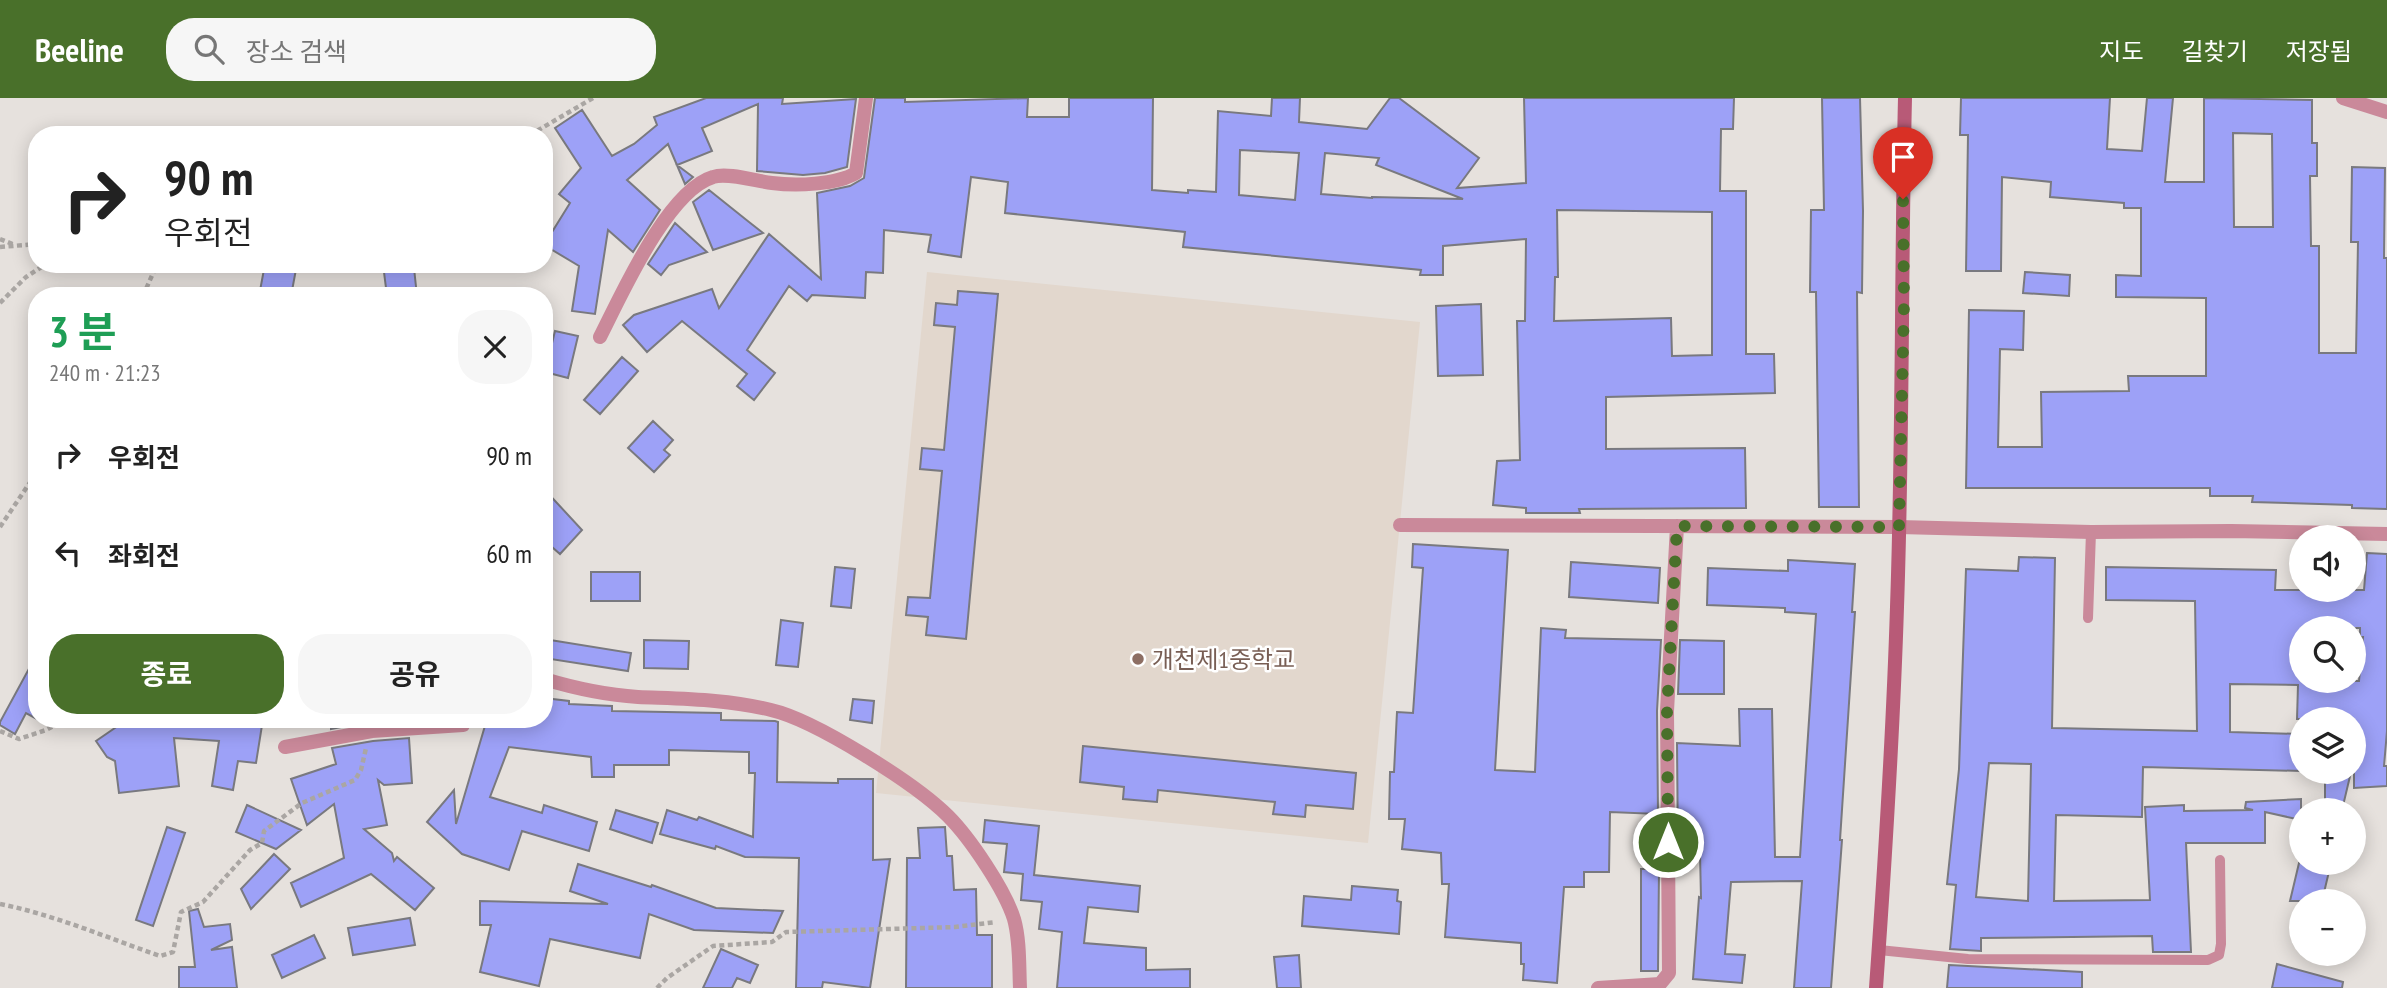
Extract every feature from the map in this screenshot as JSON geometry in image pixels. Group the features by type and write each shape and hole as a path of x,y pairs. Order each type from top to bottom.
{"main road":[{"path":"1876,988 1888,826 1899,527 1905,98"}],"street":[{"path":"600,337 666,218 693,189 714,176 793,184 846,179 856,173 866,98"},
{"path":"2343,98 2387,111"},
{"path":"1400,525 1899,527 2091,532 2387,534"},
{"path":"1598,988 1660,984 1669,973 1667,711 1677,526"},
{"path":"553,681 636,697 690,698 772,710 803,722 905,783 947,815 971,843 995,881 1014,919 1020,988"},
{"path":"285,747 372,731 418,728"}],"lane":[{"path":"2088,618 2091,532"},
{"path":"1879,950 1968,959 2208,960 2219,955 2221,944 2220,860"}],"path":[{"path":"545,126 593,98"},
{"path":"0,239 16,245"},
{"path":"0,247 28,244"},
{"path":"0,303 32,273"},
{"path":"0,527 28,485"},
{"path":"0,731 19,739 45,728"},
{"path":"0,904 74,925 160,956 173,952 181,912 203,902 250,850 262,843 264,831 278,819 302,803 355,780 361,770 372,731"},
{"path":"657,988 713,946 772,942 786,932 956,927 1014,919"}],"shaded area":[{"name":"개천제1중학교","path":"927,272 1420,322 1368,843 876,793"}],"building":[{"path":"706,98 783,98 782,104 856,99 847,167 825,173 803,175 757,171 758,104 702,128 712,151 677,165 693,177 685,184 668,144 627,180 660,210 633,252 608,230 595,314 572,311 579,266 553,250 553,230 570,203 559,194 581,168 555,128 582,110 612,156 634,144 657,125 654,117"},
{"path":"875,98 905,98 905,102 1028,98 1027,117 1069,117 1069,98 1153,98 1152,190 1188,193 1188,190 1216,192 1218,111 1271,116 1272,98 1300,98 1299,122 1367,129 1390,98 1399,98 1479,158 1457,188 1526,183 1524,98 1734,98 1733,129 1721,129 1720,191 1746,191 1746,354 1774,354 1775,393 1606,397 1606,449 1745,448 1746,508 1579,509 1580,513 1526,513 1526,508 1493,505 1497,461 1520,460 1517,321 1525,321 1526,239 1443,246 1443,275 1420,275 1421,270 1183,247 1185,232 1005,213 1008,182 971,177 961,257 928,252 931,235 884,230 883,273 866,272 865,298 812,295 807,301 789,286 747,350 775,373 754,400 737,386 747,374 682,321 647,352 623,325 634,315 712,289 719,308 769,234 821,279 817,193 850,186 864,178","holes":["1240,150 1299,153 1295,200 1239,195","1325,153 1379,158 1376,165 1463,199 1372,198 1321,194","1557,210 1712,212 1712,355 1672,356 1671,318 1554,321 1555,277 1558,277"]},
{"path":"1822,98 1860,98 1863,211 1862,293 1857,292 1859,507 1819,507 1816,292 1810,292 1811,210 1824,210"},
{"path":"1961,98 2110,98 2107,149 2142,151 2147,98 2173,98 2165,182 2204,182 2204,98 2312,100 2312,143 2317,143 2317,176 2310,176 2311,246 2319,246 2319,353 2356,353 2358,242 2351,242 2352,167 2385,168 2387,509 2352,508 2352,505 2252,502 2253,496 2210,496 2210,488 1966,488 1969,310 2024,311 2023,350 2000,349 1998,447 2042,447 2041,392 2129,391 2128,376 2206,376 2206,298 2116,297 2116,275 2141,276 2141,208 2124,208 2124,203 2050,197 2051,182 2002,177 2001,271 1966,271 1968,135 1960,135","holes":["2233,133 2272,134 2273,227 2234,227"]},
{"path":"709,190 763,233 713,250 693,202"},
{"path":"675,223 707,252 669,265 661,275 648,264"},
{"path":"2025,272 2070,275 2069,296 2023,293"},
{"path":"263,273 295,273 293,287 261,287"},
{"path":"384,273 415,273 416,287 386,287"},
{"path":"958,291 998,294 966,639 926,635 928,617 906,615 908,597 930,598 942,471 920,469 922,448 944,450 955,327 934,325 936,303 957,305"},
{"path":"1481,304 1483,375 1438,376 1436,306"},
{"path":"555,331 578,336 568,378 553,374"},
{"path":"622,357 638,371 600,414 584,400"},
{"path":"653,421 673,440 664,450 670,455 654,472 628,448"},
{"path":"553,499 582,530 560,554 553,548"},
{"path":"1413,544 1508,550 1495,770 1535,772 1541,628 1566,630 1565,638 1661,640 1657,711 1658,814 1610,812 1609,872 1584,872 1584,887 1564,887 1557,983 1523,980 1521,943 1445,937 1449,884 1442,884 1441,853 1402,849 1405,819 1389,819 1390,772 1394,772 1397,712 1413,713 1423,568 1412,567"},
{"path":"2367,553 2387,554 2387,731 2384,766 2387,766 2387,786 2354,788 2354,784 2366,784 2366,707 2297,707 2298,693 2366,693 2366,616 2289,616 2289,685 2230,684 2230,732 2289,734 2289,771 2143,767 2142,817 2056,815 2054,901 2150,900 2145,807 2184,805 2184,811 2253,810 2245,808 2246,802 2289,800 2289,817 2265,812 2265,843 2186,843 2191,952 2153,952 2152,936 1981,938 1981,951 1950,949 1956,885 1947,884 1959,769 1966,569 2018,571 2019,557 2055,558 2052,728 2197,731 2195,601 2106,600 2106,567 2276,570 2275,590 2289,590 2289,602 2366,602","holes":["1989,763 2031,764 2028,901 1976,897"]},
{"path":"1788,560 1855,564 1852,612 1855,612 1831,988 1794,988 1802,881 1731,882 1725,954 1745,955 1742,983 1693,979 1699,897 1701,898 1700,854 1678,854 1677,743 1740,746 1739,709 1772,709 1775,857 1800,857 1816,614 1785,612 1785,608 1707,605 1708,568 1788,571"},
{"path":"1571,562 1660,568 1658,603 1569,597"},
{"path":"835,567 855,569 851,608 831,606"},
{"path":"591,572 640,572 640,601 591,601"},
{"path":"781,620 803,623 798,667 776,665"},
{"path":"553,640 631,653 628,671 553,659"},
{"path":"644,640 689,641 688,669 644,668"},
{"path":"1680,640 1724,641 1724,694 1678,694"},
{"path":"28,671 28,714 26,713 15,734 0,725"},
{"path":"553,699 569,701 569,704 612,706 612,711 721,713 721,720 778,722 777,782 838,783 838,779 873,779 873,860 890,859 870,988 823,982 822,988 796,988 799,858 745,857 716,846 715,849 660,834 667,810 697,820 699,817 753,837 755,773 749,773 749,752 669,750 669,765 614,765 614,777 592,777 591,757 509,747 490,797 542,813 544,805 597,822 589,851 522,831 509,870 462,854 427,822 454,790 456,824 484,728 553,728"},
{"path":"853,699 874,701 872,723 850,720"},
{"path":"115,728 262,728 256,763 238,761 233,790 212,786 219,741 174,738 179,786 119,793 115,761 107,757 96,741"},
{"path":"409,738 412,783 384,785 378,780 387,825 364,829 392,853 394,861 397,857 434,888 415,910 371,874 301,907 291,883 344,858 334,804 307,825 291,779 336,764 332,748"},
{"path":"1083,746 1356,773 1353,809 1306,805 1305,817 1273,814 1275,802 1158,790 1157,802 1123,799 1124,787 1080,782"},
{"path":"2325,784 2348,784 2345,798 2325,798"},
{"path":"247,805 301,830 276,849 236,832"},
{"path":"616,810 658,823 652,843 610,829"},
{"path":"985,820 1039,826 1034,875 1140,886 1138,912 1088,907 1084,943 1146,948 1146,970 1190,969 1190,988 1057,988 1062,932 1039,929 1042,902 1021,900 1023,874 1004,872 1007,844 983,842"},
{"path":"167,827 185,833 153,926 136,920"},
{"path":"945,827 947,856 952,856 954,890 976,889 977,935 992,935 992,988 906,988 907,858 920,858 918,828"},
{"path":"274,854 290,869 251,909 241,889"},
{"path":"578,864 651,887 652,885 716,908 783,911 773,933 694,930 649,914 640,958 550,939 539,986 480,972 491,925 480,925 480,901 608,904 570,891"},
{"path":"1641,869 1659,869 1658,971 1641,971"},
{"path":"2296,875 2328,875 2325,889 2293,889"},
{"path":"1352,886 1398,890 1397,901 1401,902 1399,934 1302,926 1304,896 1351,900"},
{"path":"198,909 204,927 230,924 232,940 211,950 232,947 237,988 179,988 179,967 195,967 189,911"},
{"path":"410,918 415,945 353,955 348,928"},
{"path":"314,935 325,958 282,978 272,955"},
{"path":"721,949 758,965 750,983 737,978 732,988 703,988"},
{"path":"1299,955 1301,988 1277,988 1274,957"},
{"path":"2277,964 2343,982 2342,988 2272,988"},
{"path":"1949,965 2082,972 2082,988 1947,988"}],"place":[{"name":"개천제1중학교","path":"1138,659"}],"route":[{"path":"1668,842 1667,711 1677,526 1899,527 1904,302 1903,199"}]}
